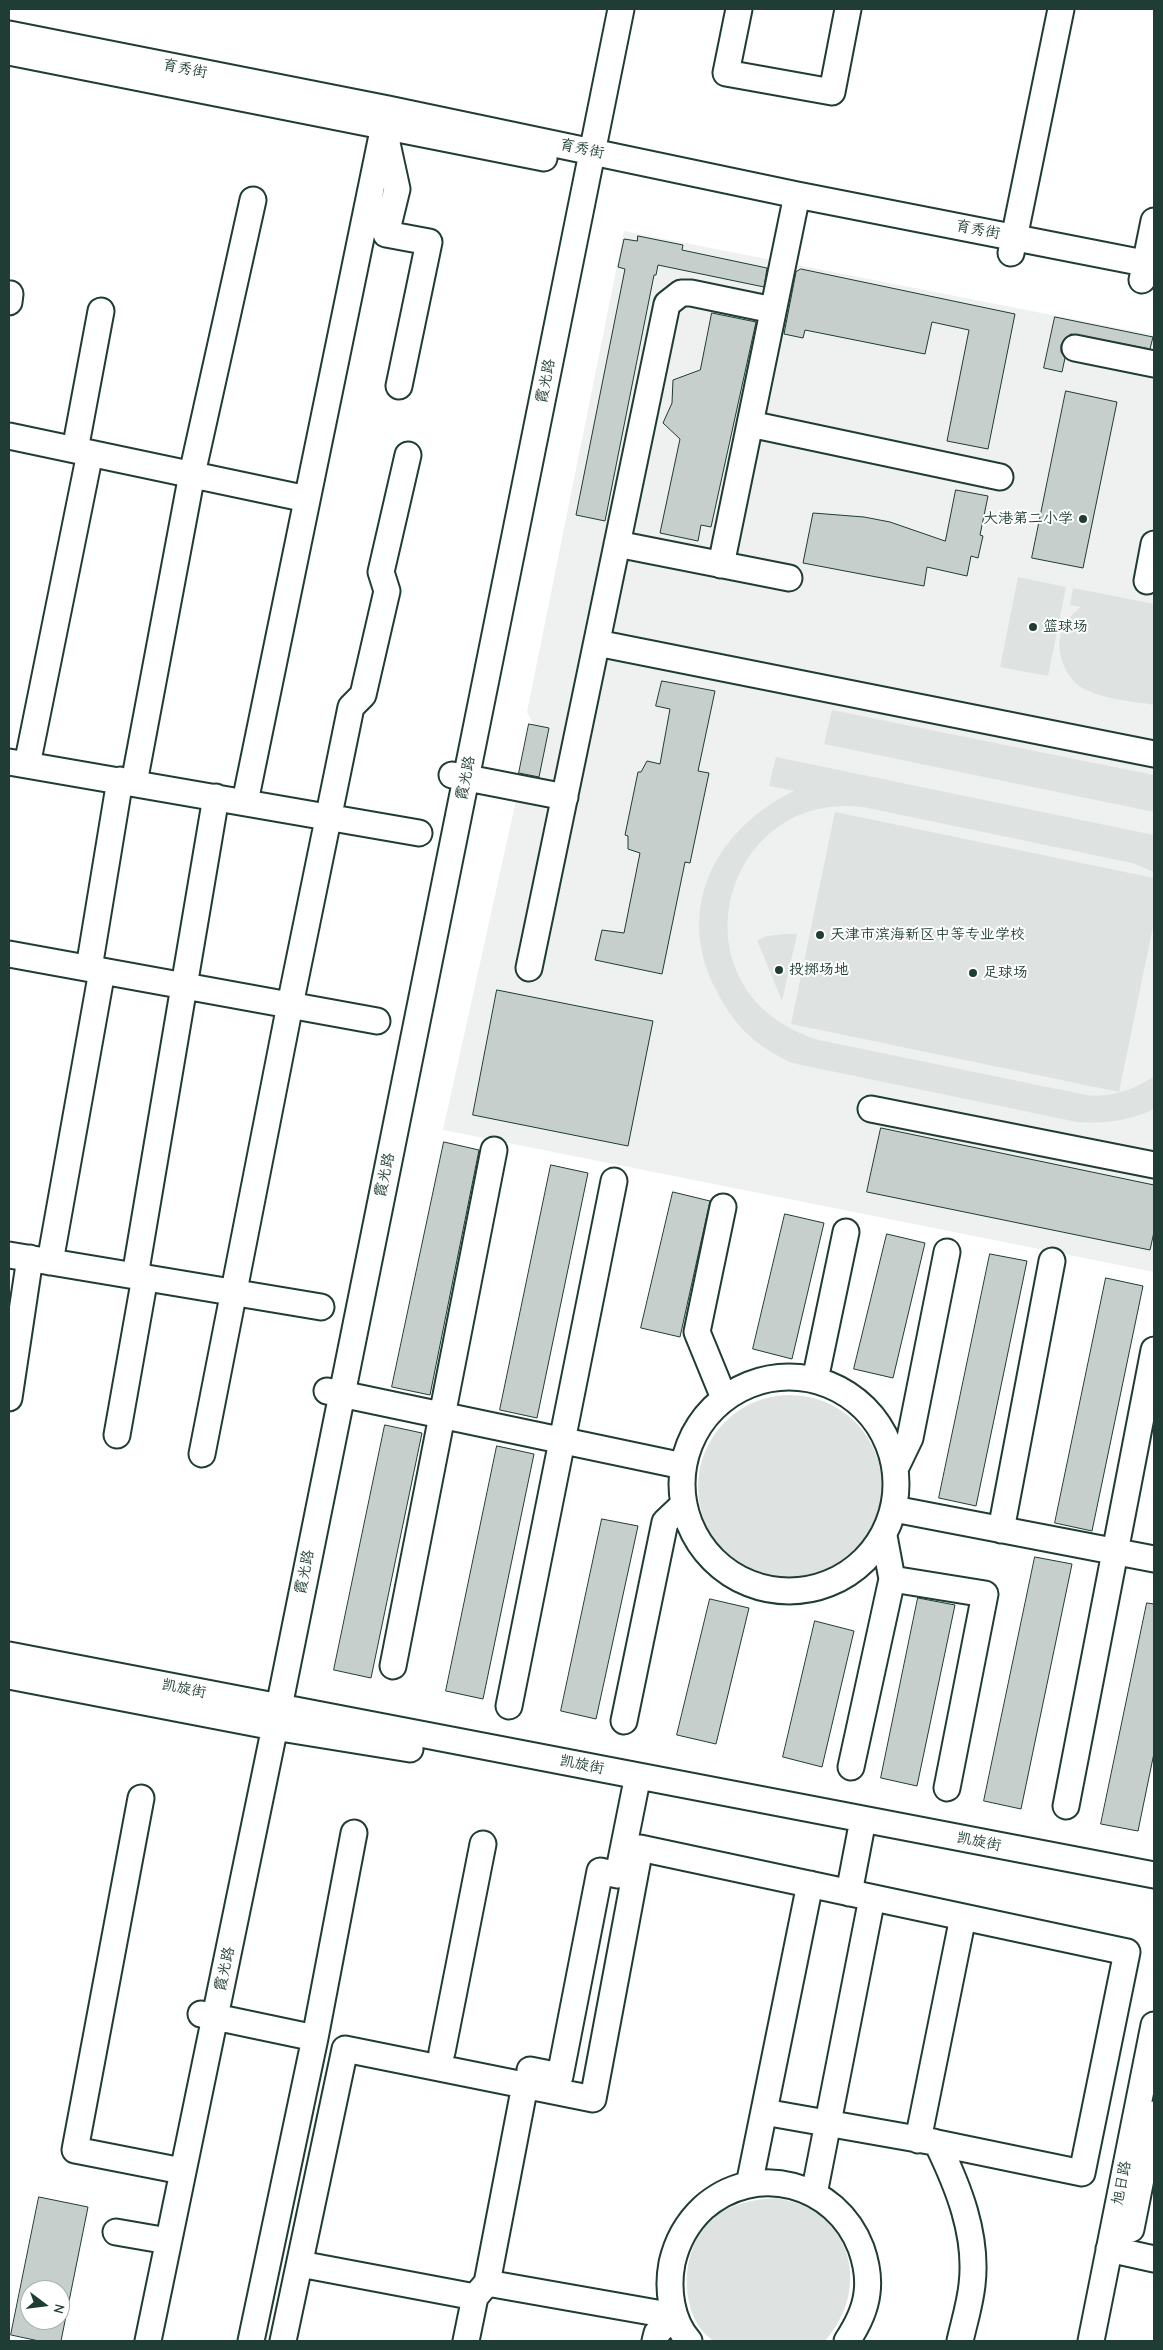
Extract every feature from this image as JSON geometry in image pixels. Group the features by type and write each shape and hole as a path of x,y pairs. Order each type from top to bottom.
{"street":[{"name":"霞光路","path":"584,158 607,9"},
{"name":"霞光路","path":"136,2341 162,2240 584,158 621,9"},
{"path":"739,9 726,73 832,92 848,9"},
{"path":"1013,245 1061,9"},
{"name":"育秀街","path":"9,34 386,118 1149,273"},
{"name":"育秀街","path":"9,52 386,118"},
{"path":"386,118 397,188 386,234 429,242 399,386"},
{"path":"244,802 386,118"},
{"path":"9,1398 30,1258 95,970 127,782 192,474 253,200"},
{"path":"721,565 796,202"},
{"path":"1149,273 1154,221"},
{"path":"529,968 667,304 681,293 691,293 773,310"},
{"path":"101,311 83,451 18,763 419,833"},
{"path":"1074,348 1154,364"},
{"path":"750,424 1000,477"},
{"path":"9,439 83,451 307,498"},
{"path":"202,1454 350,707 363,695 387,591 381,572 408,455"},
{"path":"617,544 789,578"},
{"path":"1147,581 1154,544"},
{"path":"597,643 1154,754"},
{"path":"459,777 565,797"},
{"path":"117,1435 183,986 216,797"},
{"path":"9,954 377,1021"},
{"path":"871,1109 1154,1165"},
{"path":"393,1666 494,1150"},
{"path":"509,1706 614,1181"},
{"path":"723,1207 697,1332 724,1398"},
{"path":"815,1380 846,1232"},
{"path":"896,1467 910,1438 947,1252"},
{"path":"30,1258 234,1294 321,1307"},
{"path":"1001,1530 1052,1261"},
{"path":"1066,1806 1154,1350"},
{"path":"793,1375 815,1380 830,1383 861,1402 884,1432 896,1467 894,1509 884,1536 863,1564 834,1582 802,1592 767,1590 735,1578 709,1556 690,1527 682,1494 684,1466 698,1425 724,1398 756,1381 793,1375"},
{"path":"334,1392 684,1466"},
{"path":"624,1721 665,1522 684,1504"},
{"path":"894,1509 1154,1559"},
{"path":"851,1767 892,1579 884,1536"},
{"path":"892,1579 985,1594 947,1788"},
{"name":"凯旋街","path":"9,1655 269,1715 636,1785 1154,1890"},
{"name":"凯旋街","path":"9,1676 269,1715 1154,1875"},
{"path":"362,2036 560,2076 600,1871 618,1875 636,1785"},
{"path":"141,1798 75,2150 176,2170"},
{"path":"814,2194 828,2123 861,1895 861,1830"},
{"path":"251,2341 315,2038 354,1833"},
{"path":"442,2052 483,1844"},
{"path":"283,2341 345,2049 594,2099 640,1848 1127,1952 1082,2173 927,2141 764,2112"},
{"path":"749,2185 810,1884"},
{"path":"960,2341 972,2285 972,2254 965,2210 954,2178 927,2141 963,1917"},
{"path":"208,2015 315,2038"},
{"name":"旭日路","path":"1108,2341 1118,2251 1154,2024"},
{"path":"466,2341 481,2290 525,2085"},
{"name":"旭日路","path":"1091,2341 1118,2251 1154,2114"},
{"path":"689,2341 674,2316 669,2278 676,2246 692,2219 715,2198 749,2185 777,2182 808,2190 834,2207 855,2232 866,2262 867,2292 860,2321 847,2341"},
{"path":"116,2232 162,2240"},
{"name":"霞光路","path":"148,2341 162,2240"},
{"path":"1118,2251 1154,2259"},
{"path":"300,2264 674,2316"},
{"path":"655,2341 657,2333 674,2316"}],"shaded area":[{"name":"天津市滨海新区中等专业学校","path":"624,231 1154,335 1154,1272 443,1130 533,724 527,712"},
{"name":"篮球场","path":"1018,577 1066,587 1048,676 1000,667"},
{"path":"1073,588 1154,604 1154,705 1111,698 1094,693 1079,686 1068,673 1061,656 1060,639 1063,627 1081,607 1070,605"},
{"path":"832,710 1154,775 1154,812 824,744"},
{"path":"776,757 1154,835 1154,872 1132,863 863,807 814,810 775,829 747,860 731,899 729,941 742,981 771,1016 819,1040 1095,1096 1122,1092 1154,1076 1154,1109 1116,1121 1077,1122 792,1063 767,1049 746,1033 722,1001 703,958 699,928 702,900 710,873 724,848 743,826 767,807 794,791 769,786"},
{"name":"足球场","path":"835,812 1154,878 1154,922 1119,1092 791,1024"},
{"name":"投掷场地","path":"797,934 782,1001 757,940 767,936"},
{"path":"790,1395 808,1397 825,1402 855,1422 875,1452 880,1469 882,1487 880,1505 875,1522 855,1552 825,1572 808,1577 790,1579 772,1577 755,1572 725,1552 705,1522 700,1505 698,1487 700,1469 705,1452 725,1422 755,1402 772,1397"},
{"path":"777,2198 803,2205 822,2217 836,2232 845,2249 850,2267 850,2286 846,2305 838,2324 825,2341 713,2341 700,2328 692,2313 688,2296 689,2261 694,2245 714,2217 729,2208 753,2201"}],"building":[{"path":"638,236 683,245 682,250 767,268 764,287 658,265 656,275 654,275 605,521 576,515 625,269 618,267 624,239 637,241"},
{"path":"801,269 1015,314 988,449 947,441 969,330 932,322 925,354 805,330 803,338 784,334 796,272"},
{"path":"712,313 756,322 711,527 701,525 698,541 660,533 680,439 663,423 672,403 673,380 700,370"},
{"path":"1055,317 1153,337 1150,349 1071,334 1065,338 1061,345 1061,352 1065,358 1062,372 1044,368"},
{"path":"1066,391 1117,402 1083,568 1032,558"},
{"path":"956,490 988,496 980,535 983,536 978,558 971,556 967,576 927,567 924,586 803,563 813,513 864,517 890,522 945,541"},
{"path":"662,681 715,691 698,771 709,773 690,863 685,862 662,974 595,960 602,930 624,933 640,853 628,849 628,836 625,835 638,772 641,772 647,761 660,764 670,709 656,706"},
{"path":"529,724 549,728 539,777 519,773"},
{"path":"497,990 653,1021 628,1146 473,1115"},
{"path":"881,1128 1154,1185 1154,1232 1150,1250 867,1192"},
{"path":"444,1142 479,1150 430,1395 392,1387"},
{"path":"551,1165 588,1173 537,1418 500,1410"},
{"path":"673,1192 710,1201 680,1337 641,1328"},
{"path":"785,1214 824,1223 792,1359 753,1349"},
{"path":"887,1234 925,1243 893,1378 854,1369"},
{"path":"990,1254 1027,1261 976,1506 939,1498"},
{"path":"1106,1278 1143,1286 1092,1531 1055,1523"},
{"path":"385,1425 422,1433 371,1678 334,1670"},
{"path":"497,1446 534,1454 483,1699 446,1691"},
{"path":"602,1519 638,1526 596,1719 561,1711"},
{"path":"1035,1557 1072,1564 1021,1809 984,1801"},
{"path":"918,1598 955,1605 917,1786 881,1778"},
{"path":"710,1599 749,1608 716,1744 677,1735"},
{"path":"1147,1603 1154,1604 1154,1753 1138,1831 1101,1824"},
{"path":"815,1621 854,1631 822,1767 783,1757"},
{"path":"39,2197 88,2207 70,2296 70,2280 22,2280"},
{"path":"20,2291 20,2330 63,2330 61,2341 39,2341 11,2335"}],"place":[{"name":"大港第二小学","path":"1083,519"},
{"name":"篮球场","path":"1033,627"},
{"name":"天津市滨海新区中等专业学校","path":"820,935"},
{"name":"投掷场地","path":"779,970"},
{"name":"足球场","path":"973,973"}]}
